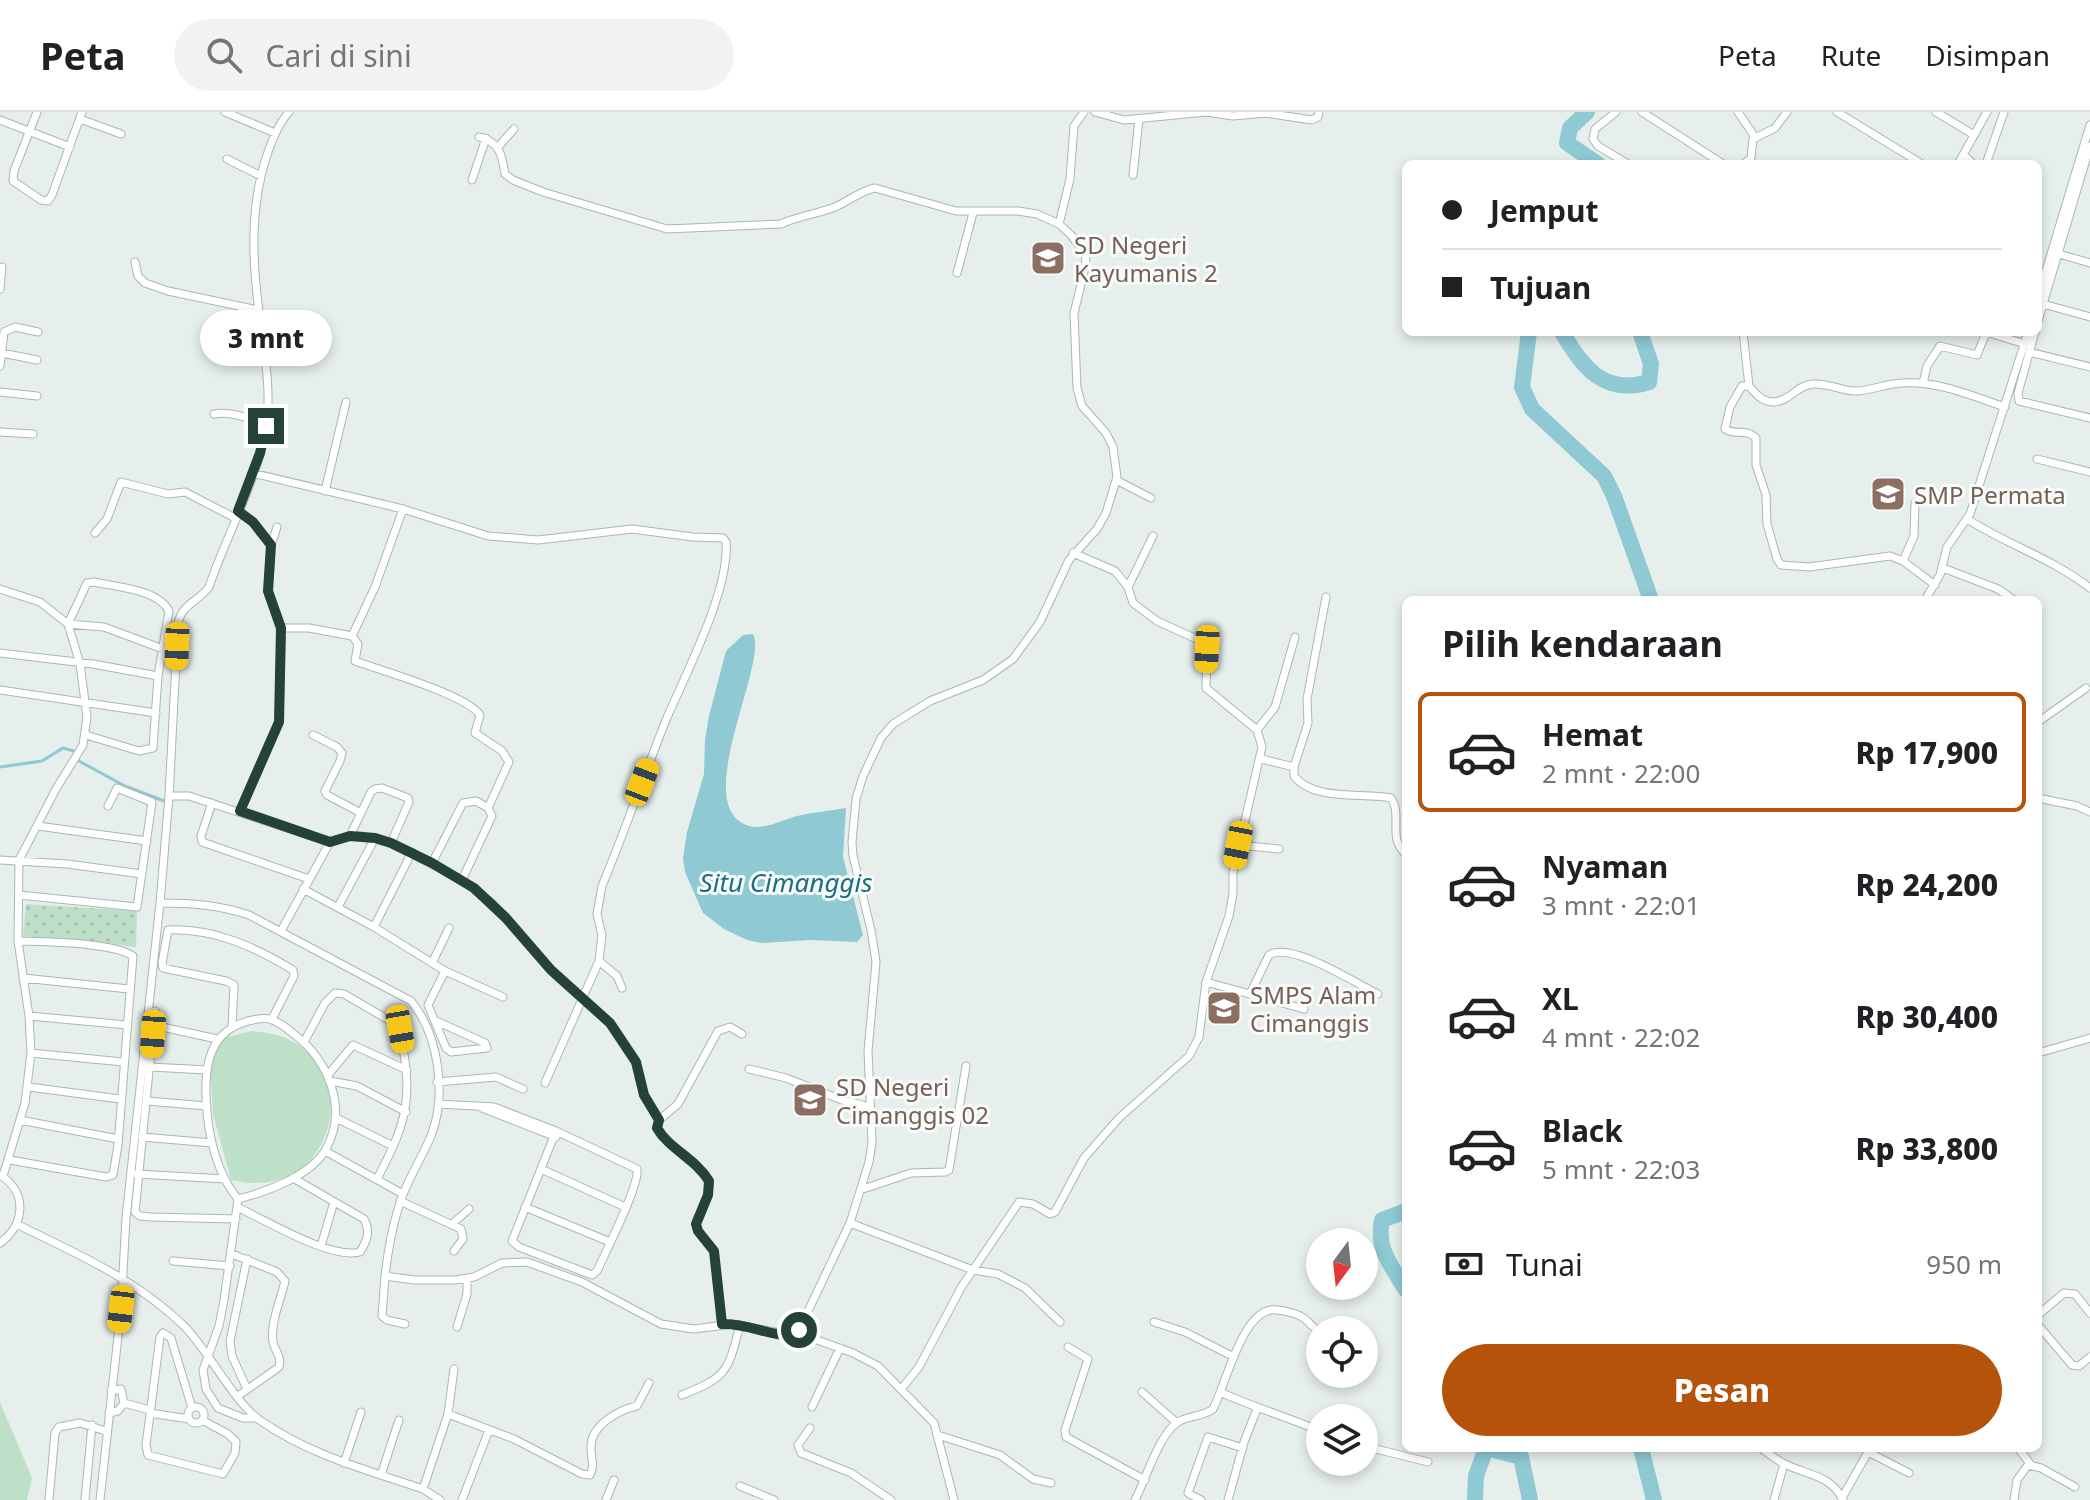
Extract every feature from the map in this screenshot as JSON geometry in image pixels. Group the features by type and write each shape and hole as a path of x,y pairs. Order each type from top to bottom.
{"street":[{"path":"37,112 13,181 41,200 48,201 52,195 81,116 121,134"},
{"path":"225,112 275,133"},
{"path":"100,1500 160,903 178,623 183,610 209,587 252,473 266,426 268,378 258,310 254,228 256,199 275,133 289,112"},
{"path":"1059,224 1070,179 1074,126 1084,112"},
{"path":"1095,112 1124,120 1189,113 1233,116 1265,113 1312,120 1318,117 1319,112"},
{"path":"1616,112 1595,129 1593,139 1598,146 1621,160"},
{"path":"1642,112 1717,160"},
{"path":"1738,112 1755,137"},
{"path":"1749,160 1755,137 1775,128 1787,112"},
{"path":"1837,112 1915,160"},
{"path":"1936,112 1974,135"},
{"path":"1961,160 1987,112"},
{"path":"1987,160 2004,112"},
{"path":"1133,175 1139,119"},
{"path":"0,120 70,147"},
{"path":"2042,286 2090,125"},
{"path":"498,147 514,129"},
{"path":"472,180 483,138 498,147 504,160 505,174 513,180 563,199 667,229 781,224 798,216 835,207 875,188 938,208 973,213 1018,211 1037,214 1059,224 1086,255 1074,313 1078,397 1113,447 1117,461 1116,480 1106,513 1097,529 1073,553 1040,622 1013,659 983,680 915,709 893,724 881,738 863,776 856,799 852,842 875,951 868,1051 872,1143 863,1189 850,1223 794,1336"},
{"path":"2042,291 2059,254 2090,146"},
{"path":"1964,155 1969,160"},
{"path":"227,159 261,176"},
{"path":"957,273 973,213"},
{"path":"2059,254 2090,263"},
{"path":"2042,259 2049,258"},
{"path":"135,262 138,276 145,283 168,291 258,310"},
{"path":"0,289 2,267"},
{"path":"2042,299 2090,317"},
{"path":"0,366 3,333 15,327 38,332"},
{"path":"1743,336 1749,386 1760,398 1772,402 1788,398 1807,385 1834,385 1853,391 1897,383 1923,383 1956,390 2005,407"},
{"path":"1923,383 1928,364 1940,346 1977,355 1985,336"},
{"path":"1999,336 2025,344"},
{"path":"1928,596 1943,568 1947,547 1967,519 2027,336"},
{"path":"2034,336 2018,393 2019,401 2090,418"},
{"path":"2029,352 2090,367"},
{"path":"2,353 37,360"},
{"path":"1749,386 1742,386 1735,394 1724,426 1727,432 1748,432 1756,438 1756,465 1766,495 1767,524 1778,563 1790,567 1809,567 1886,555 1903,561 1935,585"},
{"path":"0,392 37,396"},
{"path":"325,491 346,402"},
{"path":"214,414 227,413 266,426"},
{"path":"0,432 33,434"},
{"path":"2037,459 2090,472"},
{"path":"252,473 403,509 488,536 538,540 632,529 723,538 726,542 720,581 701,641 663,729 598,899 597,914 602,935 599,961 545,1083"},
{"path":"1116,480 1151,498"},
{"path":"95,533 107,519 121,482 168,494 185,492 253,522 271,545"},
{"path":"1903,561 1914,536 1915,503"},
{"path":"352,636 375,587 403,509"},
{"path":"1967,519 1998,539 2050,560 2090,588"},
{"path":"240,811 279,722 281,628 268,591 271,545 277,527"},
{"path":"1128,587 1153,536"},
{"path":"902,1388 919,1367 962,1286 1019,1202 1033,1204 1050,1214 1055,1212 1084,1158 1119,1118 1189,1056 1199,1037 1204,1017 1206,982 1229,916 1238,845 1261,759 1262,747 1257,730 1206,688 1207,649 1201,641 1171,628 1133,603 1128,587 1115,571 1073,553"},
{"path":"1943,568 1998,589 2008,596"},
{"path":"0,1243 18,1225 21,1211 13,1185 2,1175 10,1160 29,1087 31,1053 18,941 19,860 86,735 80,664 68,624 87,583 154,596 165,603 169,611 158,676 153,748 148,751 86,735"},
{"path":"0,589 40,602 68,624 104,627 163,649"},
{"path":"1326,597 1307,699 1308,723 1294,776 1300,783 1333,794 1391,798 1395,804 1397,844 1402,850"},
{"path":"281,628 309,628 352,636 358,644 355,661 388,670 455,697 479,712 475,733 500,750 509,762 490,810"},
{"path":"1257,730 1275,707 1295,637"},
{"path":"0,653 158,676"},
{"path":"2042,719 2086,688"},
{"path":"0,690 156,713"},
{"path":"313,735 337,747 342,753 325,791 327,795 361,813"},
{"path":"1261,759 1294,767"},
{"path":"19,895 137,907 152,802 117,788 108,806"},
{"path":"350,836 375,789 382,788 408,798 406,812 391,843"},
{"path":"169,796 189,796 330,842 350,836 375,838 412,852 462,880 492,903 551,970 610,1023 636,1062 648,1104 659,1120"},
{"path":"2042,799 2090,812"},
{"path":"432,863 463,803 476,801 490,810 492,816 462,880"},
{"path":"212,803 201,836 202,842 309,879"},
{"path":"38,826 147,841"},
{"path":"338,907 375,838"},
{"path":"281,931 330,842"},
{"path":"1238,845 1279,849"},
{"path":"374,927 412,852"},
{"path":"0,860 142,874"},
{"path":"303,889 374,927 445,971 503,997"},
{"path":"160,903 199,903 227,908 281,931 411,1001 421,1013 431,1034 438,1104 431,1137 402,1198 385,1276 382,1316 405,1324"},
{"path":"432,963 449,928"},
{"path":"232,1027 235,992 231,983 163,968 168,930 202,933 247,944 293,970 294,976 272,1019"},
{"path":"10,1160 111,1177 118,1139 133,956 103,947 18,941"},
{"path":"1250,994 1269,955 1286,951 1378,994"},
{"path":"599,961 617,976 622,988"},
{"path":"436,1021 485,1043 487,1048 451,1052 446,1048 428,1005 445,971"},
{"path":"23,978 129,989"},
{"path":"1206,982 1304,1009"},
{"path":"304,1042 335,993 344,994 399,1026 407,1070 406,1112 377,1179"},
{"path":"155,1011 134,1210 137,1215 236,1219"},
{"path":"29,1016 127,1025"},
{"path":"238,1203 293,1178 325,1151 336,1118 329,1078 319,1059 304,1042 272,1019 259,1019 232,1027 217,1039 211,1049 207,1070 207,1106 212,1143 238,1203 337,1253 360,1252 369,1228 364,1219 293,1178"},
{"path":"153,1025 217,1039"},
{"path":"722,1324 714,1251 696,1224 708,1195 709,1181 657,1128 659,1120 678,1104 718,1031 730,1027 742,1034"},
{"path":"431,1034 440,1033"},
{"path":"2042,1052 2090,1038"},
{"path":"329,1078 353,1045 407,1070"},
{"path":"31,1053 123,1062"},
{"path":"863,1189 911,1173 949,1170 966,1066"},
{"path":"150,1067 207,1070"},
{"path":"749,1069 786,1078 842,1100 870,1107"},
{"path":"437,1082 496,1077 523,1089"},
{"path":"329,1078 351,1083 406,1112"},
{"path":"29,1087 120,1099"},
{"path":"147,1101 207,1106"},
{"path":"438,1104 476,1105 557,1134 637,1169 638,1176 625,1207 597,1271 592,1275 512,1241 557,1134"},
{"path":"336,1118 393,1146"},
{"path":"20,1120 118,1139"},
{"path":"142,1137 212,1143"},
{"path":"325,1151 377,1179 402,1198 461,1229 464,1234 454,1251"},
{"path":"541,1169 625,1207"},
{"path":"137,1174 225,1179"},
{"path":"321,1246 334,1202"},
{"path":"238,1203 219,1326 203,1370 206,1389 218,1408 243,1418 257,1418"},
{"path":"525,1207 610,1242"},
{"path":"452,1224 469,1209"},
{"path":"850,1223 973,1270 998,1274 1025,1288 1060,1322"},
{"path":"18,1225 150,1296 209,1355 257,1418 295,1443 423,1489 430,1497 440,1500"},
{"path":"232,1254 277,1272 285,1281 274,1326 273,1343 281,1361 279,1367 238,1396"},
{"path":"247,1259 230,1341 232,1356 247,1389"},
{"path":"173,1261 230,1266"},
{"path":"385,1276 429,1281 467,1279 502,1263 527,1262 582,1282 661,1324 694,1329 722,1324 740,1325 840,1348 873,1363 902,1388 934,1423 954,1500"},
{"path":"457,1327 467,1294 467,1279"},
{"path":"2042,1312 2064,1293 2075,1294 2090,1313"},
{"path":"1135,1500 1167,1434 1177,1423 1213,1409 1252,1321 1264,1310 1303,1317 1306,1321"},
{"path":"1154,1322 1185,1332 1234,1357"},
{"path":"682,1395 710,1384 726,1370 740,1325"},
{"path":"2042,1330 2072,1365 2079,1366 2090,1357"},
{"path":"189,1419 188,1413 198,1407 203,1417 236,1442 235,1453 223,1474 148,1455 146,1445 150,1412 163,1333 171,1338 192,1408"},
{"path":"1068,1347 1088,1359 1065,1430 1066,1437 1145,1480"},
{"path":"812,1407 840,1348"},
{"path":"423,1489 448,1414 454,1369"},
{"path":"448,1414 538,1450 582,1474 590,1475 594,1466 591,1438 596,1430 624,1410 637,1406 649,1383"},
{"path":"109,1413 118,1411 124,1403 121,1389 111,1391"},
{"path":"1142,1392 1177,1423"},
{"path":"1220,1392 1257,1409 1306,1424"},
{"path":"124,1403 197,1423 218,1408"},
{"path":"1228,1500 1257,1409"},
{"path":"344,1463 361,1412"},
{"path":"381,1475 399,1420"},
{"path":"49,1500 55,1433 59,1427 65,1424 92,1425 106,1431"},
{"path":"85,1500 92,1425"},
{"path":"810,1428 798,1445 801,1453 851,1473 891,1500"},
{"path":"462,1500 489,1430"},
{"path":"938,1435 1000,1455 1033,1479 1051,1483"},
{"path":"1201,1500 1188,1493 1208,1437 1243,1448"},
{"path":"1378,1450 1428,1462"},
{"path":"1766,1452 1784,1464 1821,1477 1835,1487 1842,1499"},
{"path":"1772,1456 1774,1452"},
{"path":"1842,1499 1868,1452 1909,1473"},
{"path":"2021,1452 2031,1465 2075,1487"},
{"path":"1774,1500 1784,1464"},
{"path":"2014,1500 2019,1475 2031,1465"},
{"path":"606,1500 614,1480"},
{"path":"740,1486 774,1500"}],"green space":[{"path":"26,904 137,911 136,947 23,936"},
{"path":"251,1031 289,1040 315,1060 328,1087 330,1118 320,1146 300,1169 270,1182 231,1180 213,1114 210,1063 220,1039"},
{"path":"0,1402 32,1478 27,1500 0,1500"}],"water":[{"name":"Situ Cimanggis","path":"753,634 755,650 751,674 728,765 726,792 732,814 749,826 761,827 803,815 846,808 843,857 863,935 857,942 810,940 762,943 747,940 724,929 703,913 685,872 683,858 687,832 704,774 709,716 726,651 743,635"}],"waterway":[{"path":"1587,112 1570,128 1567,143 1592,160"},
{"path":"1528,336 1522,387 1532,409 1604,476 1650,596"},
{"path":"1565,336 1586,367 1607,382 1619,385 1649,382 1651,364 1641,336"},
{"path":"0,767 42,761 63,748 74,751"},
{"path":"77,760 125,786 167,802"},
{"path":"1402,1212 1382,1220 1381,1230 1386,1256 1402,1283"},
{"path":"1475,1500 1476,1476 1485,1452"},
{"path":"1502,1452 1521,1457 1530,1500"},
{"path":"1642,1452 1654,1500"}],"place":[{"name":"SD Negeri Kayumanis 2","path":"1048,258"},
{"name":"SMP Permata","path":"1888,494"},
{"name":"SMPS Alam Cimanggis","path":"1224,1008"},
{"name":"SD Negeri Cimanggis 02","path":"810,1100"}],"route":[{"path":"266,426 260,453 238,511 253,522 271,545 268,591 281,628 279,722 240,811 330,842 362,836 391,843 462,880 492,903 551,970 610,1023 636,1062 644,1095 659,1120 657,1128 662,1136 693,1162 709,1181 708,1195 696,1224 698,1231 713,1247 722,1324 787,1336 794,1336 799,1330"}]}
